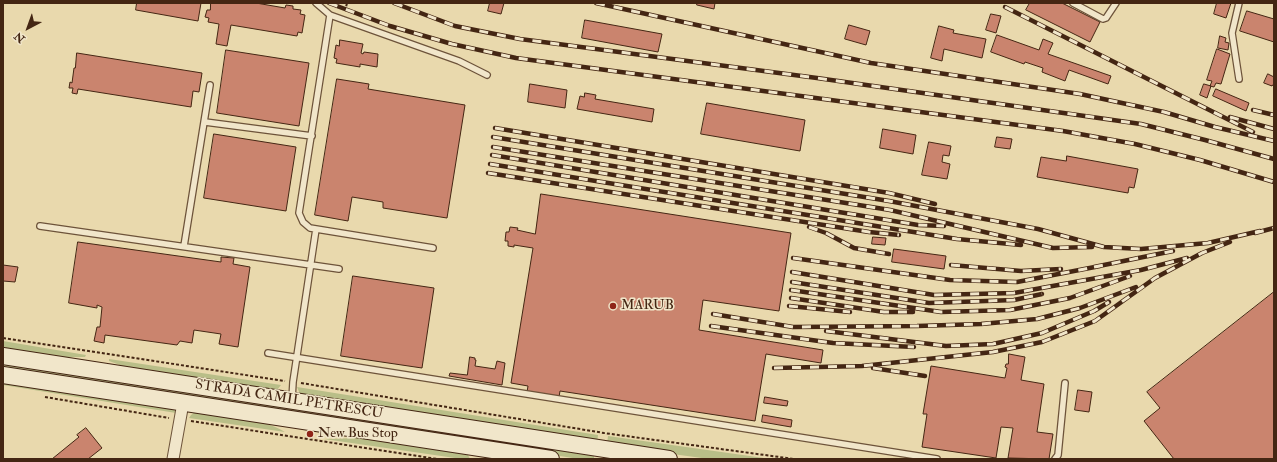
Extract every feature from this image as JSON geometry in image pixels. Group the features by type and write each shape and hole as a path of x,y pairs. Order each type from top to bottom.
{"street":[{"name":"STRADA CAMIL PETRESCU","path":"3,356 669,459"},
{"name":"STRADA CAMIL PETRESCU","path":"3,375 479,451 551,459"},
{"path":"173,459 183,403"}],"lane":[{"path":"316,3 330,15 459,61 487,75"},
{"path":"1073,3 1103,19 1106,18 1116,3"},
{"path":"1239,3 1232,33 1240,79"},
{"path":"330,15 299,213 303,222 310,228 433,248"},
{"path":"184,246 210,85"},
{"path":"205,122 312,136"},
{"path":"40,226 339,269"},
{"path":"292,401 293,382 316,229"},
{"path":"268,353 937,459"},
{"path":"1055,459 1058,455 1065,383"}],"path":[{"path":"3,338 293,382 604,433 794,459"},
{"path":"42,396 180,420 437,459"}],"green space":[{"path":"3,341 86,355 85,357 38,357 3,351"},
{"path":"109,359 281,385 277,390 270,394 128,368 109,361"},
{"path":"3,361 162,388 594,456 594,459 579,459 158,393 3,366"},
{"path":"3,382 174,409 176,413 3,385"},
{"path":"297,387 598,435 597,444 300,394"},
{"path":"195,412 230,416 254,421 276,427 285,432 189,418"},
{"path":"608,436 771,459 709,459 607,445"},
{"path":"359,438 460,452 468,455 470,459 324,439"}],"building":[{"path":"137,3 201,3 198,21 136,10"},
{"path":"211,3 256,3 285,8 286,5 293,6 293,9 301,10 300,14 305,15 302,33 298,32 297,36 231,25 227,46 216,44 219,24 208,22 209,18 205,17 207,10 210,10"},
{"path":"490,3 504,3 501,14 488,11"},
{"path":"697,3 715,3 714,9 697,5"},
{"path":"1030,3 1062,3 1100,22 1090,42 1026,10"},
{"path":"1217,3 1231,3 1226,18 1214,14"},
{"path":"1247,11 1274,19 1274,42 1240,31"},
{"path":"991,14 1001,16 996,33 986,30"},
{"path":"585,20 662,34 658,52 582,38"},
{"path":"849,25 870,31 866,45 845,39"},
{"path":"939,26 954,30 953,33 986,39 982,58 944,49 942,61 931,58"},
{"path":"997,35 1039,50 1043,39 1053,43 1048,54 1111,76 1108,84 1069,70 1065,81 1042,72 1043,68 1025,62 1024,64 991,52"},
{"path":"1220,36 1226,38 1225,42 1229,43 1228,50 1218,48"},
{"path":"340,40 363,44 361,53 363,54 364,52 378,54 377,67 360,64 360,67 336,63 337,59 334,58 336,45 339,46"},
{"path":"1217,49 1230,54 1221,84 1216,83 1214,87 1210,86 1212,81 1207,80"},
{"path":"226,50 309,63 299,126 217,113"},
{"path":"77,53 202,73 199,92 193,91 191,107 78,89 77,94 72,93 73,88 69,88 70,82 72,83"},
{"path":"1268,74 1274,77 1274,86 1264,83"},
{"path":"337,79 369,84 368,89 465,105 447,218 383,208 383,202 352,197 348,221 315,215"},
{"path":"530,84 567,90 565,108 528,102"},
{"path":"1204,84 1211,86 1207,98 1200,95"},
{"path":"1216,89 1249,103 1246,111 1213,96"},
{"path":"585,93 596,95 595,99 654,109 652,122 577,109 580,96 584,97"},
{"path":"707,103 805,120 800,151 701,134"},
{"path":"883,129 916,135 913,154 880,148"},
{"path":"214,134 296,147 286,211 204,198"},
{"path":"997,137 1012,139 1010,149 995,147"},
{"path":"929,142 951,146 949,156 943,155 942,162 950,164 947,179 922,175"},
{"path":"1067,156 1138,169 1134,188 1129,187 1128,193 1037,177 1041,157 1066,161"},
{"name":"MARUB","path":"541,194 791,233 779,311 703,300 699,330 823,350 821,363 766,354 755,421 560,391 559,397 527,392 528,386 511,383 533,248 514,245 514,247 508,246 508,241 505,241 506,232 509,232 510,227 535,234"},
{"path":"873,237 886,238 885,245 872,244"},
{"path":"78,242 221,262 221,257 234,258 233,264 250,267 238,347 219,344 221,334 194,330 192,343 180,341 177,345 105,335 104,343 94,341 97,327 100,327 102,307 97,305 97,308 69,303"},
{"path":"894,249 946,256 944,269 892,262"},
{"path":"3,265 18,267 15,282 3,281"},
{"path":"353,276 434,288 422,368 341,356"},
{"path":"1274,292 1274,459 1174,459 1144,421 1160,408 1147,392"},
{"path":"1009,354 1025,357 1021,380 1044,384 1037,432 1053,434 1049,459 1008,458 1013,428 1001,427 996,458 922,447 927,414 923,414 931,366 1005,378 1007,368 1005,367 1006,364 1008,364"},
{"path":"470,357 475,358 475,366 495,369 497,361 505,363 502,385 449,376 450,373 467,375"},
{"path":"1078,390 1092,392 1089,412 1075,410"},
{"path":"765,397 788,401 787,406 764,403"},
{"path":"763,415 792,420 791,427 762,422"},
{"path":"86,428 102,448 88,459 52,459 79,437 77,435"}],"railway":[{"path":"329,3 390,26 452,44 516,58 1063,131 1135,144 1200,160 1274,182"},
{"path":"394,3 455,26 520,39 817,78 1141,124 1274,159"},
{"path":"596,3 871,63 1080,94 1164,112 1215,127 1274,141"},
{"path":"1005,7 1253,132"},
{"path":"1253,110 1274,115"},
{"path":"1230,117 1274,129"},
{"path":"495,128 889,193 935,204"},
{"path":"493,137 889,201 1038,229 1104,247 1141,249 1208,243 1260,231"},
{"path":"493,147 890,210 1053,248 1092,247"},
{"path":"492,155 918,225 944,226"},
{"path":"490,164 957,239 1021,245"},
{"path":"488,173 869,232 899,235"},
{"path":"809,227 826,233 854,248 889,254"},
{"path":"1255,233 1274,228"},
{"path":"774,368 862,366 993,352 1042,342 1095,321 1155,278 1202,253 1230,242"},
{"path":"1094,267 1173,251"},
{"path":"793,258 950,280 1017,282 1100,266"},
{"path":"792,272 934,295 1014,293 1141,270 1187,258"},
{"path":"951,265 1021,271 1061,269"},
{"path":"791,290 941,312 1010,310 1070,298 1130,276"},
{"path":"792,282 929,303 1014,300 1042,294"},
{"path":"713,314 793,327 981,324 1037,319 1080,308 1136,287"},
{"path":"791,298 884,312 913,312"},
{"path":"826,331 946,346 993,344 1042,333 1094,311 1109,302"},
{"path":"789,306 850,312"},
{"path":"711,326 833,343 914,347"},
{"path":"873,368 925,376"}],"place":[{"name":"MARUB","path":"613,306"},
{"name":"New Bus Stop","path":"310,434"}]}
